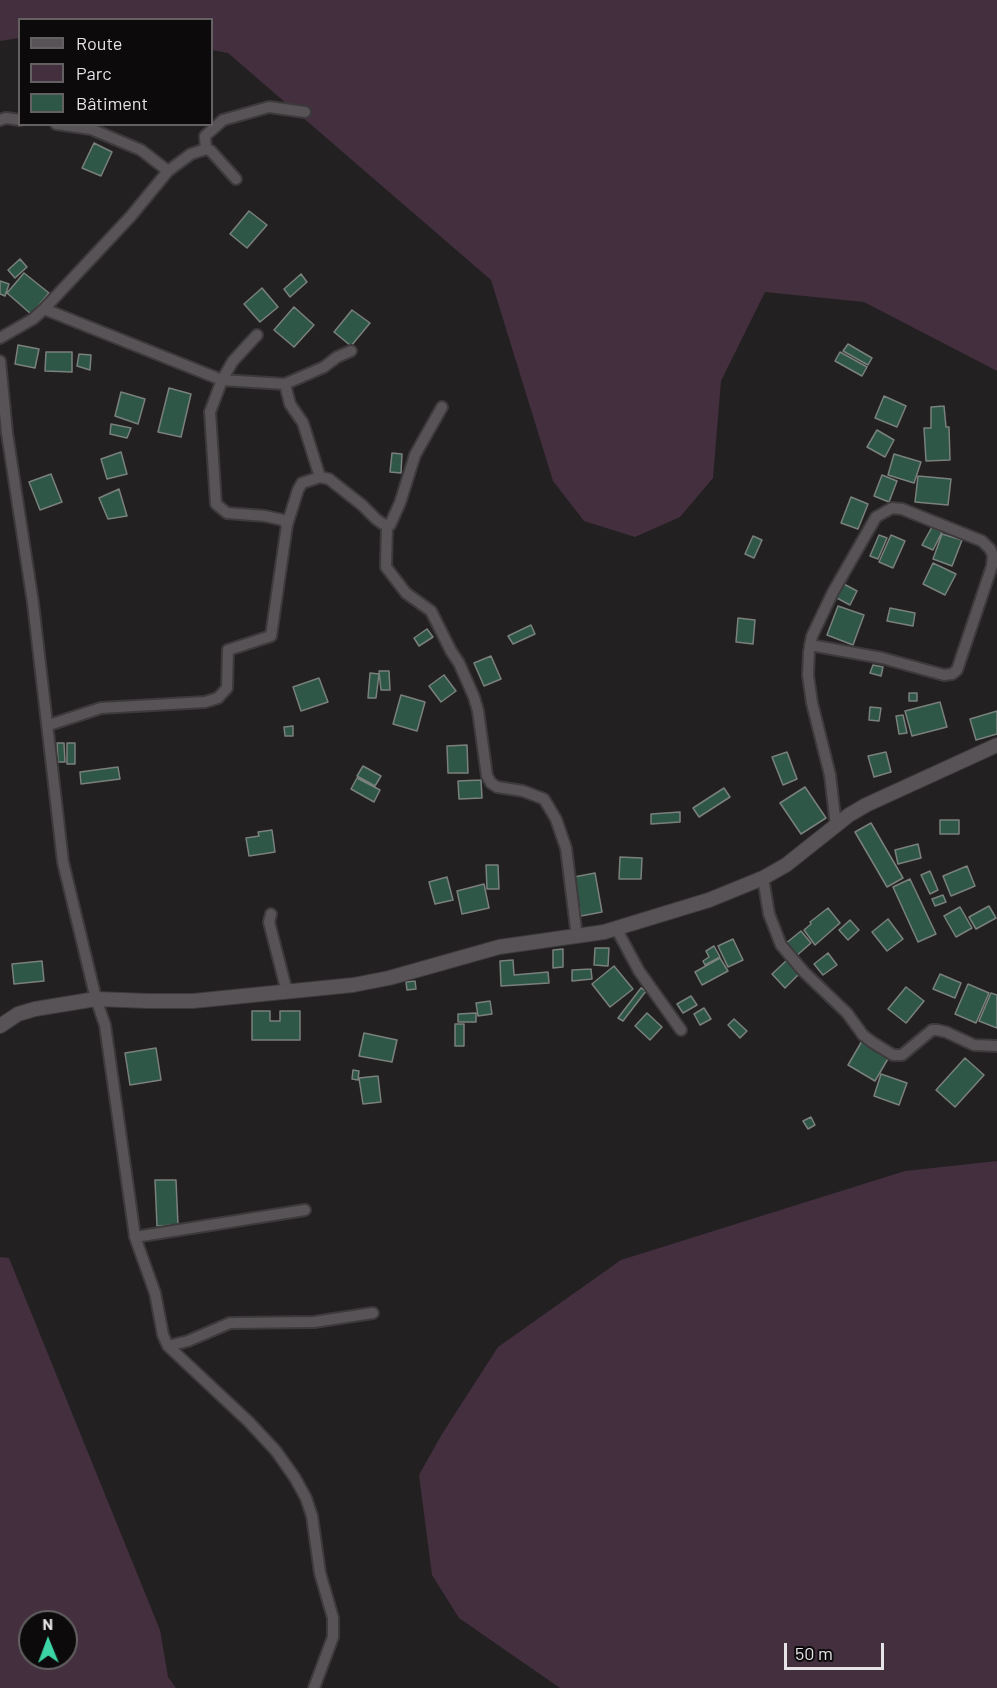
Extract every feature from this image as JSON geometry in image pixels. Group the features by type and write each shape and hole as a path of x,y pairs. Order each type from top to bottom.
{"street":[{"path":"206,149 205,136 224,120 269,107 305,112"},
{"path":"0,120 6,118 18,120"},
{"path":"70,126 91,129 141,150 168,171"},
{"path":"0,338 33,319 44,309 131,216 168,171 191,154 206,149 211,151 236,179"},
{"path":"44,309 222,380 285,384 324,367 337,357 351,351"},
{"path":"257,335 233,361 222,380 210,412 216,504 227,513 265,516 283,520 287,525"},
{"path":"0,361 49,725 63,862 96,999 105,1025 135,1237 155,1293 163,1335 168,1346 249,1422 276,1451 296,1478 306,1498 312,1516 320,1574 333,1618 333,1637 314,1688"},
{"path":"285,384 290,404 303,423 320,477"},
{"path":"387,525 392,523 400,504 415,455 442,407"},
{"path":"49,725 101,708 206,702 218,698 227,688 228,650 271,636 287,525 302,483 320,477 330,479 376,519 387,525"},
{"path":"836,826 830,775 812,703 808,675 810,645 818,620 876,517 892,508 902,509 982,542 993,555"},
{"path":"387,525 386,567 405,593 431,610 459,663 478,711 487,776 491,783 497,787 523,791 544,799 556,819 566,848 577,937"},
{"path":"810,645 882,658 944,675 952,674 957,670 992,566 997,544"},
{"path":"0,1026 18,1014 34,1009 96,999 193,1001 353,985 389,978 522,942 577,937 616,928 709,900 764,878 786,865 866,805 997,745"},
{"path":"764,878 771,922 780,945 804,972 847,1013 863,1035 872,1042 893,1054 902,1055 932,1030 937,1030 974,1045 997,1046"},
{"path":"271,914 269,922 287,992"},
{"path":"616,928 639,972 681,1030"},
{"path":"135,1237 305,1210"},
{"path":"168,1346 188,1341 230,1323 314,1322 373,1313"}],"green space":[{"path":"0,0 997,0 997,371 864,302 765,292 721,381 713,478 680,517 635,537 584,521 553,481 491,280 228,53 213,50 213,18 18,18 18,38 0,41"},
{"path":"997,1161 997,1688 560,1688 459,1618 432,1575 419,1475 442,1434 498,1347 621,1260 905,1171"},
{"path":"0,1257 9,1258 160,1630 168,1677 176,1688 0,1688"}],"building":[{"path":"94,143 112,152 101,176 82,168"},
{"path":"249,211 267,225 247,248 230,234"},
{"path":"20,259 27,267 15,278 8,270"},
{"path":"24,273 49,293 31,314 7,293"},
{"path":"301,274 307,282 290,297 284,289"},
{"path":"0,281 9,284 5,296 0,294"},
{"path":"262,288 278,307 260,322 244,304"},
{"path":"294,307 314,325 294,347 274,330"},
{"path":"352,310 370,323 351,346 334,332"},
{"path":"848,344 872,358 868,365 843,351"},
{"path":"18,345 39,349 35,368 15,364"},
{"path":"46,352 72,352 72,372 45,371"},
{"path":"840,352 867,367 862,376 835,361"},
{"path":"79,354 91,355 90,370 77,366"},
{"path":"169,388 191,394 181,437 158,432"},
{"path":"121,392 145,399 138,424 115,416"},
{"path":"884,396 906,406 897,427 875,418"},
{"path":"944,406 946,427 949,427 950,460 926,461 924,428 931,428 931,407"},
{"path":"111,424 131,428 127,438 110,434"},
{"path":"877,430 894,440 885,457 867,447"},
{"path":"121,452 127,474 107,479 101,459"},
{"path":"392,453 402,454 401,473 390,472"},
{"path":"894,454 921,462 914,483 888,475"},
{"path":"51,474 62,502 40,510 29,482"},
{"path":"882,475 897,481 889,502 874,496"},
{"path":"918,476 951,479 948,505 915,502"},
{"path":"119,489 127,516 108,519 99,498"},
{"path":"851,497 868,504 858,529 841,523"},
{"path":"932,527 942,532 933,550 922,545"},
{"path":"942,534 962,540 952,566 933,559"},
{"path":"879,535 887,538 878,559 870,556"},
{"path":"891,535 905,541 893,568 879,562"},
{"path":"753,536 762,540 754,558 745,554"},
{"path":"933,563 956,574 945,595 923,584"},
{"path":"842,583 857,591 850,605 835,597"},
{"path":"838,606 864,615 853,645 827,635"},
{"path":"890,608 915,613 913,626 887,621"},
{"path":"738,618 755,620 753,644 736,642"},
{"path":"531,625 535,634 513,644 508,636"},
{"path":"427,629 433,637 419,646 414,638"},
{"path":"491,656 501,679 484,686 474,663"},
{"path":"873,665 883,667 881,676 870,673"},
{"path":"379,671 389,671 390,690 381,690"},
{"path":"370,673 379,674 376,698 368,698"},
{"path":"444,675 456,691 441,702 429,686"},
{"path":"319,678 328,702 301,711 293,687"},
{"path":"909,693 917,693 917,701 909,701"},
{"path":"401,695 425,702 417,731 393,724"},
{"path":"940,702 947,727 912,736 905,711"},
{"path":"870,707 881,708 879,721 869,720"},
{"path":"997,711 997,734 976,740 970,719"},
{"path":"903,715 907,733 899,734 896,716"},
{"path":"293,726 293,736 285,736 284,727"},
{"path":"57,743 64,743 65,762 58,762"},
{"path":"67,743 75,743 75,764 67,764"},
{"path":"467,745 468,773 448,773 447,746"},
{"path":"787,752 797,779 783,785 772,757"},
{"path":"886,752 891,772 874,777 868,756"},
{"path":"363,766 381,776 375,786 357,776"},
{"path":"118,767 120,779 81,784 80,772"},
{"path":"357,778 380,790 374,802 351,789"},
{"path":"481,780 482,798 459,799 458,781"},
{"path":"805,787 826,818 801,834 780,803"},
{"path":"724,788 730,797 699,817 693,808"},
{"path":"680,812 680,822 651,824 651,814"},
{"path":"940,820 959,820 959,834 940,834"},
{"path":"871,823 903,878 887,887 855,832"},
{"path":"272,830 275,852 249,856 246,838 259,836 258,832"},
{"path":"918,844 921,858 898,864 895,850"},
{"path":"620,857 642,858 641,879 619,879"},
{"path":"486,865 498,865 499,889 487,889"},
{"path":"967,866 975,886 951,896 943,876"},
{"path":"930,871 938,890 930,894 921,875"},
{"path":"595,873 602,912 581,916 574,877"},
{"path":"447,877 453,900 435,904 429,882"},
{"path":"910,879 936,934 918,942 893,887"},
{"path":"484,884 489,908 462,914 457,891"},
{"path":"943,895 946,902 935,906 932,899"},
{"path":"989,906 996,918 976,929 969,917"},
{"path":"960,907 972,928 956,937 944,916"},
{"path":"828,908 840,923 815,945 804,930 811,924 810,922"},
{"path":"888,919 903,939 887,951 872,932"},
{"path":"850,920 859,930 848,940 839,930"},
{"path":"801,931 811,943 795,957 785,944"},
{"path":"733,939 743,960 728,967 718,946"},
{"path":"714,946 720,957 705,965 703,961 709,957 706,951"},
{"path":"595,948 609,948 608,966 594,965"},
{"path":"563,949 563,967 553,968 553,950"},
{"path":"828,953 837,965 823,975 814,964"},
{"path":"720,958 728,971 702,985 695,972"},
{"path":"513,960 514,975 548,972 549,983 501,986 500,961"},
{"path":"787,960 800,973 785,988 772,974"},
{"path":"42,961 44,981 14,984 12,964"},
{"path":"614,966 633,989 610,1007 592,984"},
{"path":"591,969 592,979 572,981 572,970"},
{"path":"940,974 961,983 955,998 933,989"},
{"path":"415,981 416,989 407,990 406,982"},
{"path":"968,984 989,993 976,1023 955,1014"},
{"path":"906,987 924,1001 906,1023 888,1009"},
{"path":"641,988 646,991 623,1021 618,1018"},
{"path":"991,993 997,995 997,1028 979,1021"},
{"path":"691,996 697,1005 683,1013 677,1004"},
{"path":"490,1001 492,1014 478,1016 476,1003"},
{"path":"704,1008 711,1019 700,1025 694,1014"},
{"path":"252,1011 270,1011 270,1021 280,1021 280,1011 300,1011 300,1040 252,1040"},
{"path":"476,1013 476,1022 458,1022 458,1014"},
{"path":"647,1013 662,1027 650,1040 635,1026"},
{"path":"734,1019 747,1031 740,1038 728,1025"},
{"path":"455,1024 464,1024 464,1046 455,1046"},
{"path":"364,1033 397,1040 392,1062 359,1056"},
{"path":"862,1041 889,1057 875,1081 848,1065"},
{"path":"156,1048 161,1080 130,1085 125,1053"},
{"path":"965,1058 984,1075 955,1107 936,1090"},
{"path":"353,1070 359,1071 358,1080 352,1079"},
{"path":"881,1074 907,1083 899,1105 874,1096"},
{"path":"378,1076 381,1102 363,1104 359,1078"},
{"path":"811,1117 815,1125 808,1129 803,1121"},
{"path":"155,1180 176,1180 178,1225 157,1226"}]}
